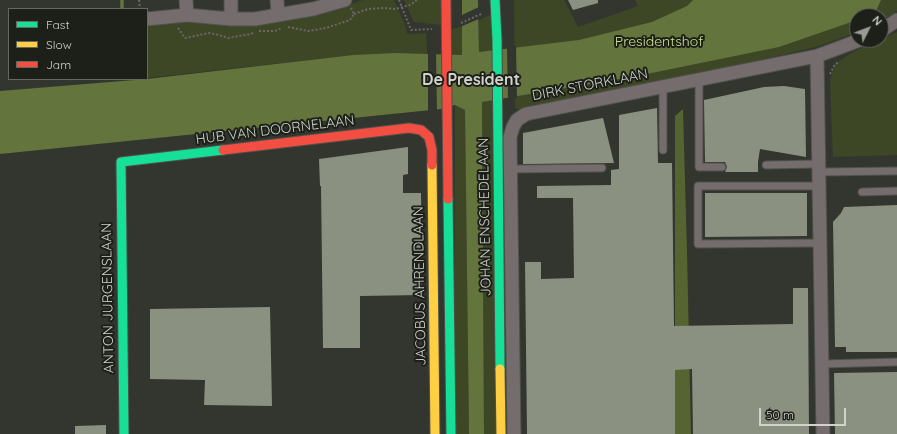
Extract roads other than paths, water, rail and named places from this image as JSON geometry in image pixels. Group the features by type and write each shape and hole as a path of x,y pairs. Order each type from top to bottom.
{"street":[{"path":"186,0 187,15"},
{"path":"231,0 231,19"},
{"path":"278,0 278,14"},
{"path":"148,19 187,15 255,20 278,14 313,9 345,0"},
{"path":"446,0 451,434"},
{"name":"JOHAN ENSCHEDELAAN","path":"495,0 501,434"},
{"name":"DIRK STORKLAAN","path":"514,434 510,137 517,120 526,114 817,56 849,44"},
{"path":"817,56 823,434"},
{"name":"HUB VAN DOORNELAAN","path":"121,162 409,128 421,130 429,137"},
{"name":"JACOBUS AHRENDLAAN","path":"429,137 432,150 435,434"},
{"name":"ANTON JURGENSLAAN","path":"121,162 124,434"}],"lane":[{"path":"699,80 699,167 722,167"},
{"path":"663,87 663,150"},
{"path":"766,165 897,171"},
{"path":"511,169 602,168"},
{"path":"819,186 698,186 698,244 820,243"},
{"path":"862,192 897,191"},
{"path":"822,364 897,362"}],"waterway":[{"path":"122,0 122,8"}],"district":[{"name":"De President","path":"471,80"}],"park label":[{"name":"Presidentshof","path":"659,42"}]}
